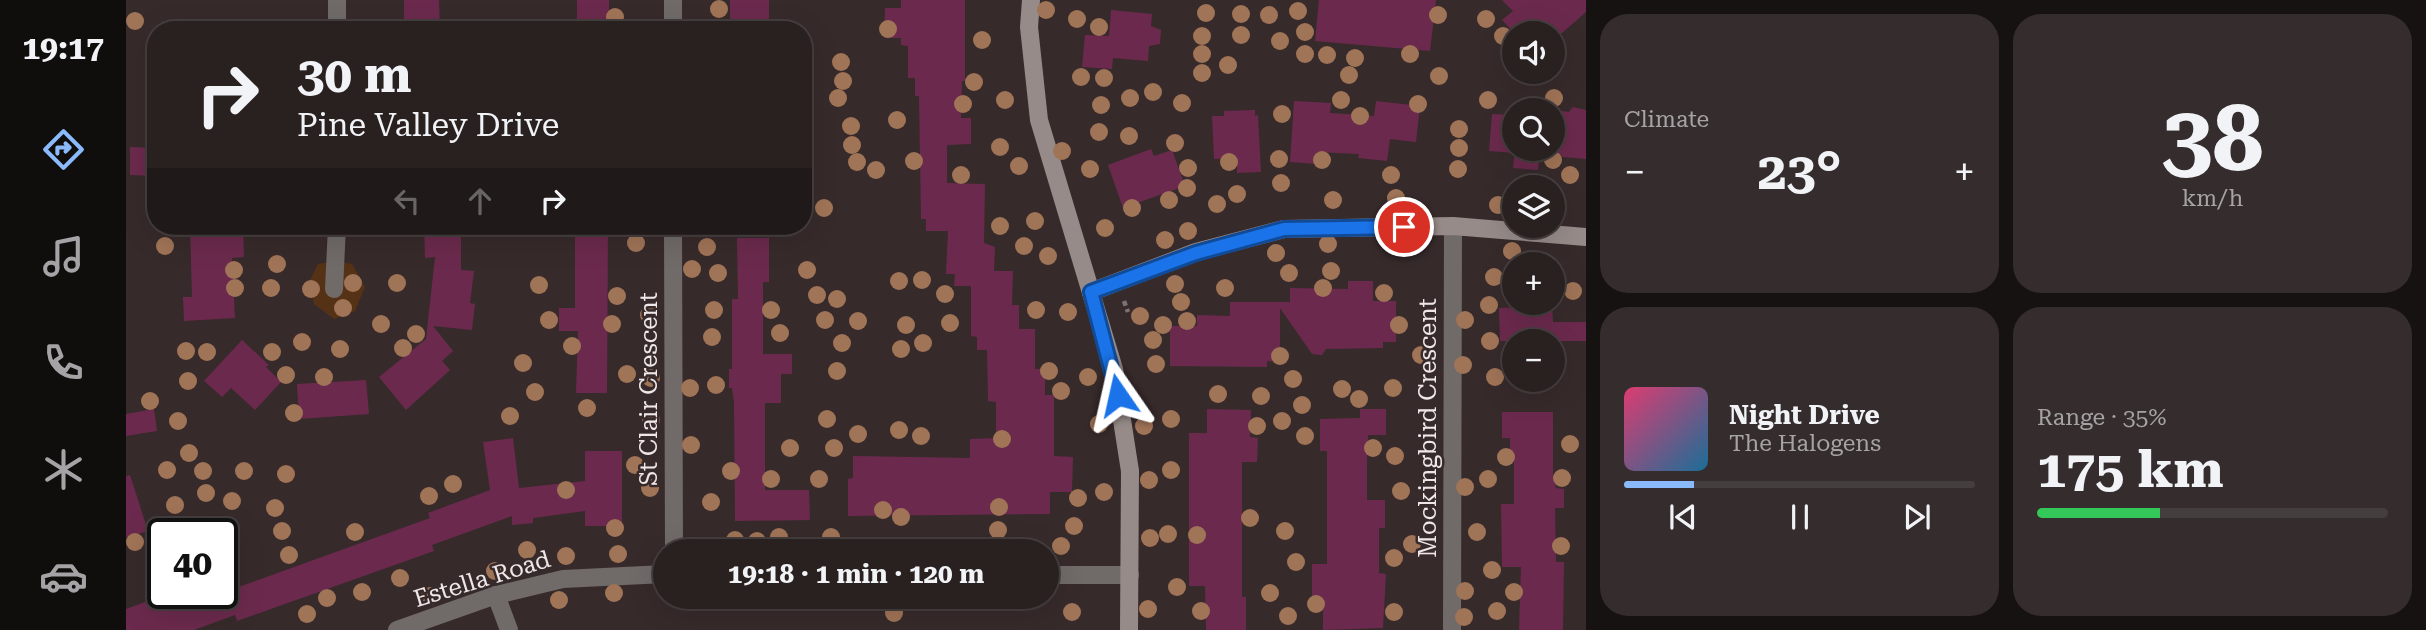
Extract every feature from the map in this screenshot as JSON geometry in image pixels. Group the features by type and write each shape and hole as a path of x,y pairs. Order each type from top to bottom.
{"street":[{"path":"337,0 337,21"},
{"path":"673,0 673,21"},
{"path":"1031,0 1029,27 1040,120 1114,369 1130,471 1129,630"},
{"path":"1091,292 1196,253 1284,229 1452,226 1586,237"},
{"name":"Mockingbird Crescent","path":"1452,226 1452,630"},
{"path":"334,289 337,235"},
{"name":"St Clair Crescent","path":"673,235 674,539"},
{"name":"Estella Road","path":"397,630 496,595 564,579 653,574"},
{"path":"1059,575 1130,575"},
{"path":"496,595 509,630"}],"shaded area":[{"path":"336,261 352,264 365,287 355,311 334,319 314,304 309,282 318,264"}],"building":[{"path":"404,0 439,0 440,21 404,21"},
{"path":"577,0 609,0 609,21 577,21"},
{"path":"730,0 769,0 769,21 730,21"},
{"path":"901,0 965,0 965,81 962,81 961,118 971,118 971,144 947,145 947,183 985,184 984,243 995,247 994,271 1013,271 1012,305 1019,305 1019,329 1035,329 1035,369 1045,369 1045,395 1054,395 1054,456 1073,457 1072,492 1050,492 1050,514 848,516 848,479 853,478 853,456 970,458 970,439 996,438 996,402 988,401 987,350 977,350 977,337 971,336 971,286 954,286 955,274 946,274 948,231 926,231 926,219 921,219 919,96 915,96 915,78 908,78 908,46 901,45 901,38 884,38 885,8 901,8"},
{"path":"1319,0 1436,0 1430,51 1315,41"},
{"path":"1502,0 1586,0 1586,12 1565,30 1565,21 1502,20 1513,11"},
{"path":"1111,10 1152,14 1151,26 1161,30 1160,44 1149,46 1148,61 1113,58 1112,69 1082,67 1085,35 1109,36"},
{"path":"1294,101 1331,103 1330,113 1374,116 1376,101 1420,106 1416,142 1390,139 1387,161 1358,158 1359,154 1317,152 1316,164 1290,162"},
{"path":"1573,107 1586,110 1586,159 1565,157 1565,111 1569,112"},
{"path":"1255,110 1255,116 1258,115 1261,172 1237,173 1237,158 1214,159 1212,116 1224,116 1224,111"},
{"path":"1492,114 1502,114 1502,152 1489,151"},
{"path":"130,147 147,148 147,176 130,175"},
{"path":"1151,149 1154,156 1172,150 1185,186 1123,208 1108,165"},
{"path":"1514,161 1539,161 1538,170 1513,168"},
{"path":"190,235 243,235 244,257 232,258 235,318 184,321 183,297 192,297"},
{"path":"424,235 461,235 461,270 474,271 470,303 475,304 472,330 433,326 453,351 442,361 450,370 406,410 379,377 426,339 435,257 425,258"},
{"path":"575,235 608,235 607,393 576,393 578,331 559,331 559,308 575,308"},
{"path":"737,238 769,238 769,282 763,282 763,354 792,354 792,374 781,374 781,403 765,403 765,490 809,490 810,520 735,521 734,402 732,388 729,388 729,369 732,369 732,299 738,299"},
{"path":"1348,281 1373,281 1373,301 1396,301 1396,342 1383,342 1383,348 1326,349 1322,355 1312,354 1280,308 1280,362 1267,361 1267,367 1170,366 1170,326 1197,326 1197,315 1230,316 1230,302 1290,302 1290,288 1348,289"},
{"path":"1499,308 1502,308 1502,315 1553,315 1553,322 1586,322 1586,341 1565,341 1565,329 1502,329 1500,341"},
{"path":"242,340 269,365 266,367 281,382 255,410 231,388 222,397 204,381"},
{"path":"366,380 369,414 299,419 297,384"},
{"path":"154,409 157,431 126,436 126,414"},
{"path":"1207,409 1251,410 1250,437 1258,438 1257,462 1242,462 1242,597 1246,597 1246,630 1206,630 1205,586 1189,586 1189,433 1207,433"},
{"path":"1360,409 1386,409 1386,435 1368,435 1367,464 1367,500 1385,500 1385,528 1379,528 1379,573 1386,574 1383,628 1323,630 1323,602 1312,602 1312,564 1327,564 1327,451 1320,451 1320,419 1360,418"},
{"path":"1502,412 1553,412 1553,476 1556,488 1564,489 1564,508 1555,508 1556,562 1564,562 1563,630 1519,630 1521,567 1502,567 1501,504 1514,504 1514,458 1510,458 1510,438 1502,438"},
{"path":"513,438 519,488 585,481 585,451 622,451 622,526 585,526 585,511 533,518 533,523 512,525 512,516 432,545 434,551 237,621 235,615 194,630 126,630 126,609 147,601 147,609 238,609 238,587 430,518 428,513 490,490 483,442"},
{"path":"130,475 147,531 126,538 126,476"}],"route":[{"path":"1118,395 1114,369 1091,292 1196,253 1284,229 1404,227"}]}
